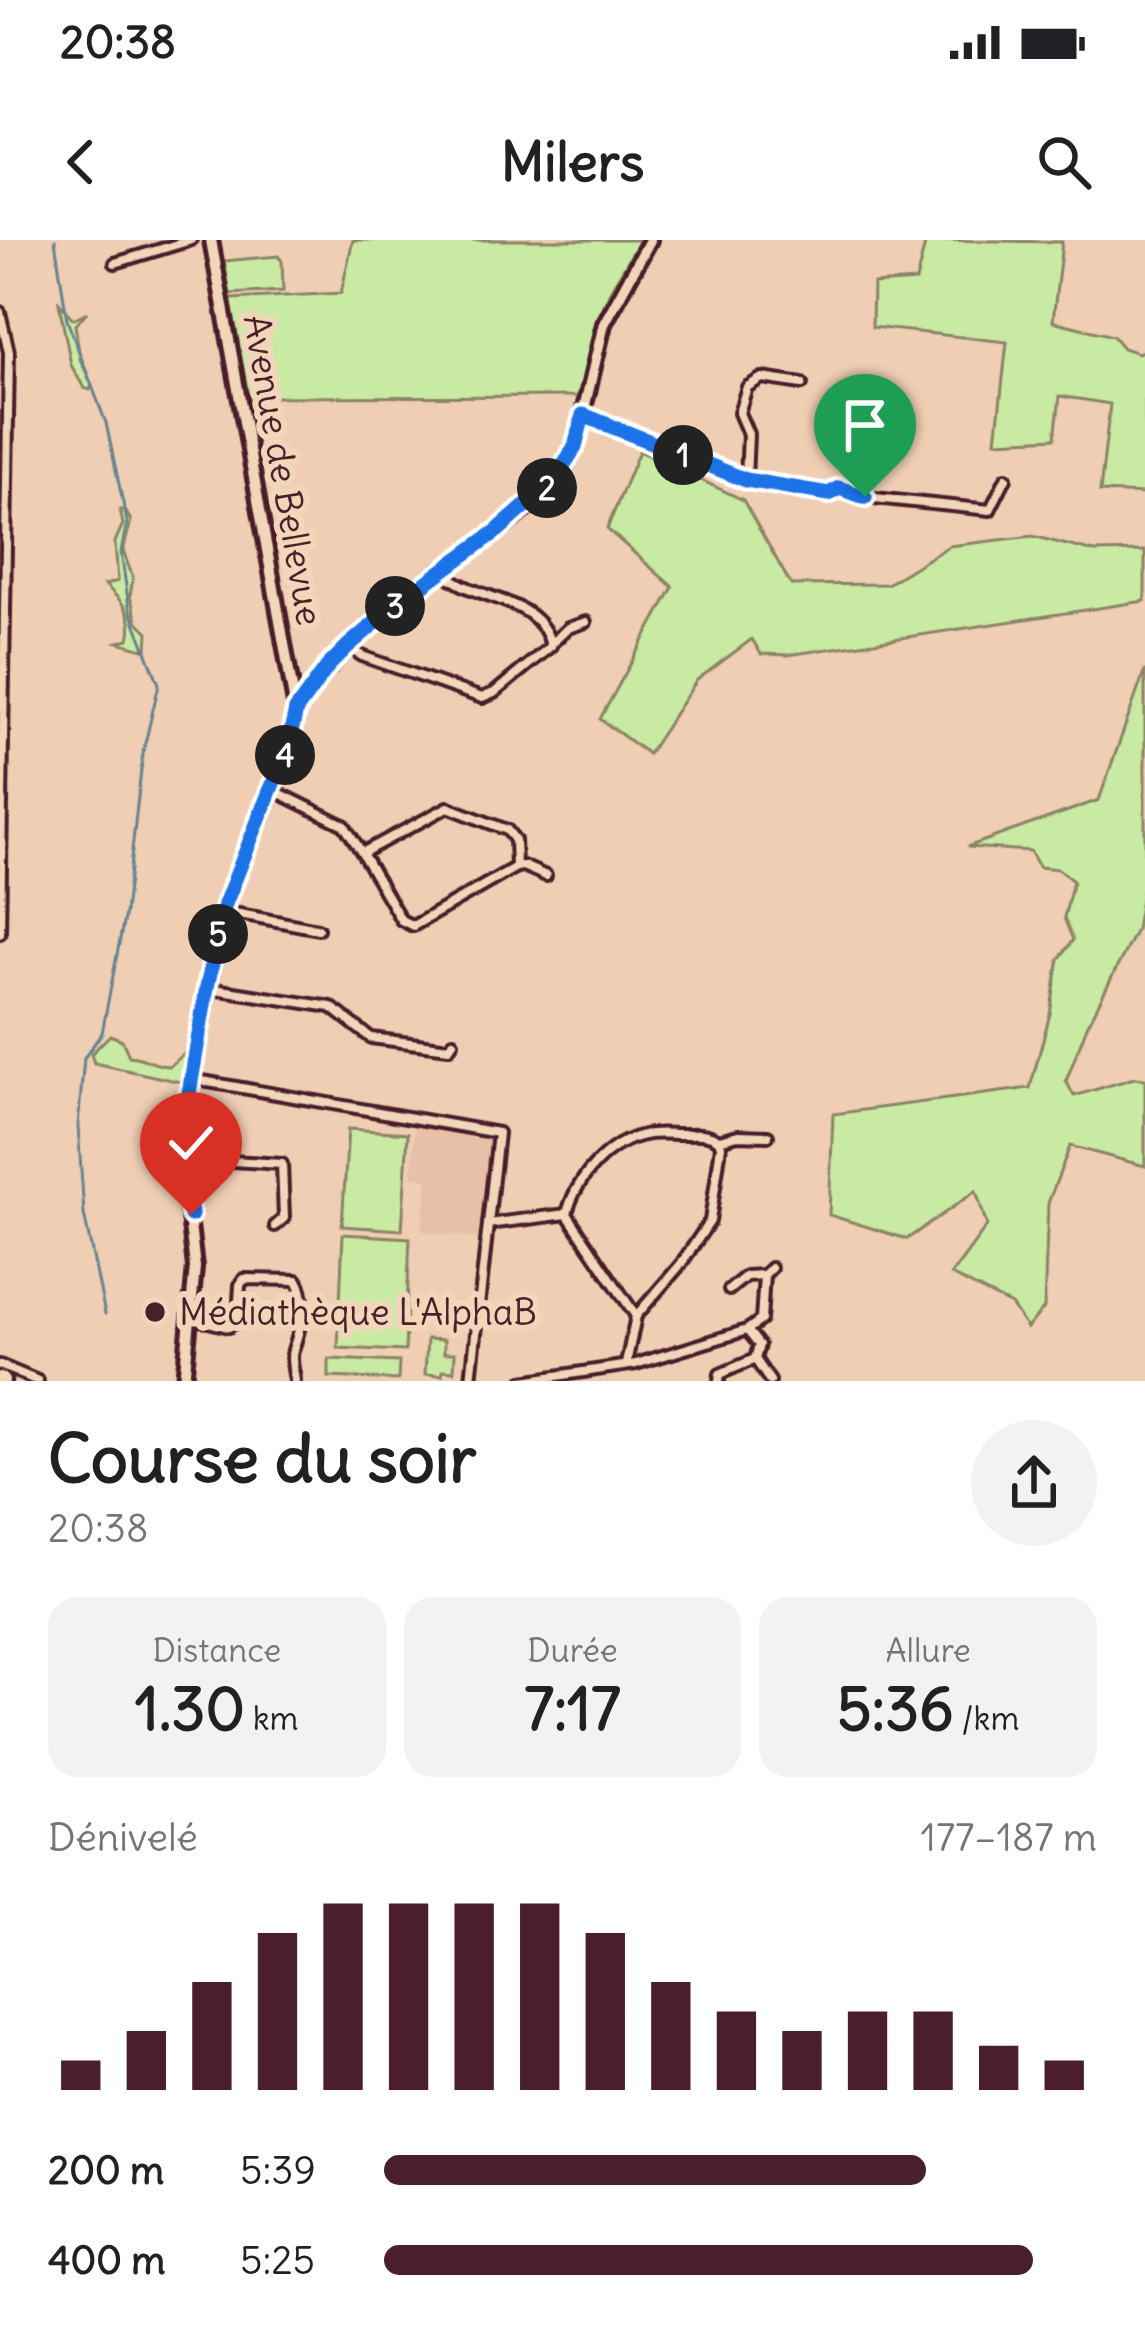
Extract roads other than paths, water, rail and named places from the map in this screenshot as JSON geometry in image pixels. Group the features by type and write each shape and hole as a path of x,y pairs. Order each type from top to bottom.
{"street":[{"path":"115,263 191,240"},
{"name":"Avenue de Bellevue","path":"211,240 296,679 296,710"},
{"path":"181,1381 195,1267 182,1158 191,1079 224,911 242,854 288,746 296,710 348,646 554,481 575,447 604,324 650,240"},
{"path":"0,312 9,352 0,934"},
{"path":"746,480 748,434 739,413 747,387 762,379 802,384"},
{"path":"583,415 746,480 797,491 829,494 839,488 865,497 990,510 1006,478"},
{"path":"441,571 453,582 523,606 552,643"},
{"path":"348,646 362,656 482,698 494,693 568,628 586,622"},
{"path":"310,690 296,679 328,666"},
{"path":"271,789 344,825 401,920 413,926 516,867 546,876"},
{"path":"362,853 448,807 512,834 516,867"},
{"path":"224,911 318,929"},
{"path":"207,987 331,1007 371,1038 448,1048 453,1042"},
{"path":"191,1079 498,1133 473,1355 466,1380"},
{"path":"567,1214 595,1164 626,1141 646,1134 710,1134 719,1140 768,1136"},
{"path":"626,1364 636,1316 710,1221 719,1140"},
{"path":"182,1158 282,1164 284,1218 275,1226"},
{"path":"489,1220 567,1214"},
{"path":"567,1214 636,1316"},
{"path":"523,1381 663,1358 747,1330 761,1319 767,1271 746,1276 729,1290"},
{"path":"192,1318 229,1327 238,1318 239,1285 244,1279 297,1280 303,1295 300,1340 292,1351 295,1381"},
{"path":"747,1330 759,1345 755,1359"},
{"path":"719,1381 720,1374 755,1359"},
{"path":"755,1359 770,1381"},
{"path":"0,1366 38,1381"}],"waterway":[{"path":"55,240 67,320 106,423 127,522 121,552 129,607 159,684 143,752 125,913 102,1033 84,1058 78,1126 84,1214 105,1314"}],"place":[{"name":"Médiathèque L'AlphaB","path":"155,1312"}]}
